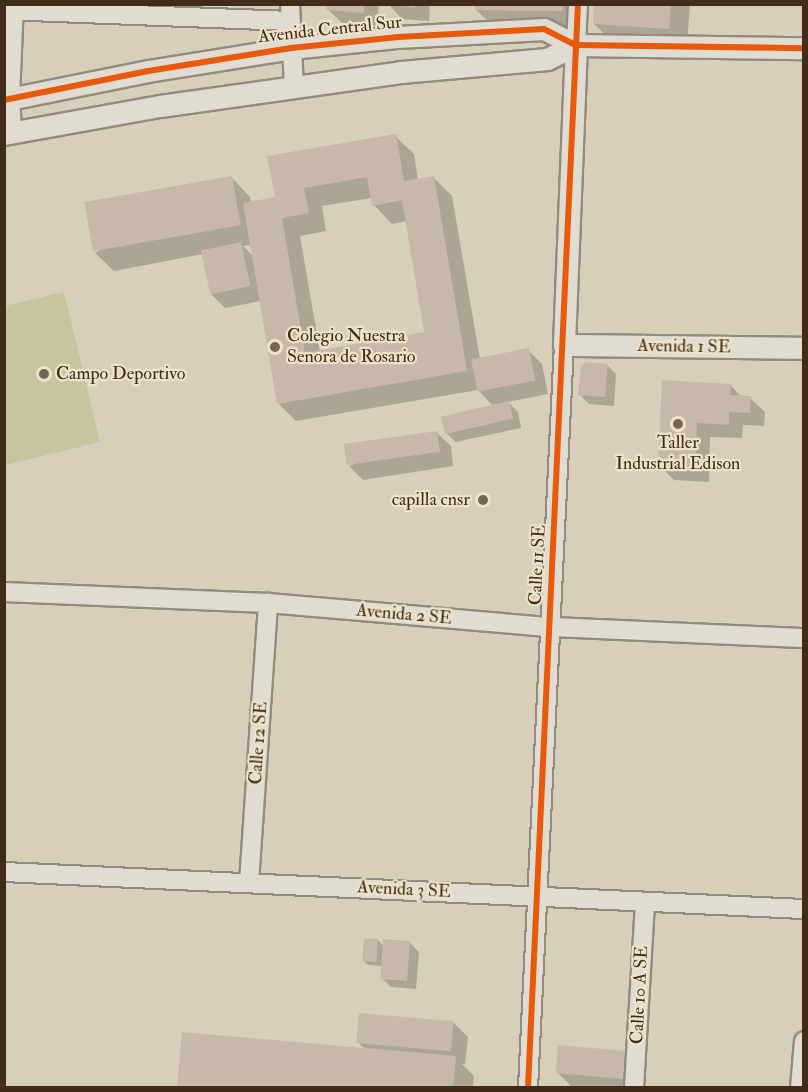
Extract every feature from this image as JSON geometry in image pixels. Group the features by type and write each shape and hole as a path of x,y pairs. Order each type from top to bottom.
{"street":[{"path":"576,45 578,4"},
{"path":"8,133 7,99 11,8 289,13 294,88"},
{"name":"Avenida Central Sur","path":"7,99 148,71 291,48 398,37 544,29 576,45"},
{"name":"Avenida Central Sur","path":"8,133 160,106 401,72 546,59 576,45 804,48"},
{"name":"Calle 11 SE","path":"528,1088 564,345 576,45"},
{"name":"Avenida 1 SE","path":"564,345 804,348"},
{"name":"Avenida 2 SE","path":"4,592 268,603 550,627 804,638"},
{"name":"Calle 12 SE","path":"249,883 268,603"},
{"name":"Avenida 3 SE","path":"4,872 804,909"},
{"name":"Calle 10 A SE","path":"634,1088 645,902"},
{"path":"800,1088 803,1053"}],"shaded area":[{"name":"Campo Deportivo","path":"64,292 100,442 5,465 5,306"}],"building":[{"path":"327,4 364,4 364,13 326,10"},
{"path":"393,4 416,4 415,8"},
{"path":"475,4 563,4 562,11 475,10"},
{"path":"594,4 671,4 669,29 593,24"},
{"path":"396,134 404,181 434,176 467,371 277,404 243,203 275,197 267,156","holes":["367,177 372,206 402,200 424,332 305,353 282,218 309,213 304,188"]},
{"path":"232,176 241,225 93,251 84,202"},
{"path":"241,242 250,286 210,295 201,251"},
{"path":"529,348 535,380 477,392 471,359"},
{"path":"586,362 608,364 605,397 578,395 581,366"},
{"name":"Taller Industrial Edison","path":"662,380 731,384 730,395 751,396 750,413 729,412 729,425 697,423 695,468 658,466"},
{"path":"509,401 513,419 445,434 441,417"},
{"path":"437,431 440,452 347,465 344,444"},
{"path":"364,938 378,939 376,962 362,961"},
{"path":"383,939 410,941 407,981 380,979"},
{"path":"359,1013 454,1021 451,1051 356,1043"},
{"path":"182,1032 456,1056 453,1088 177,1088"},
{"path":"558,1045 633,1052 630,1079 556,1073"}],"cycle path":[{"path":"528,1088 578,4"},
{"path":"4,100 148,71 291,48 398,37 544,29 576,45 804,48"}],"place":[{"name":"Colegio Nuestra Senora de Rosario","path":"275,347"},
{"name":"Campo Deportivo","path":"44,374"},
{"name":"Taller Industrial Edison","path":"678,424"},
{"name":"capilla cnsr","path":"483,500"}]}
